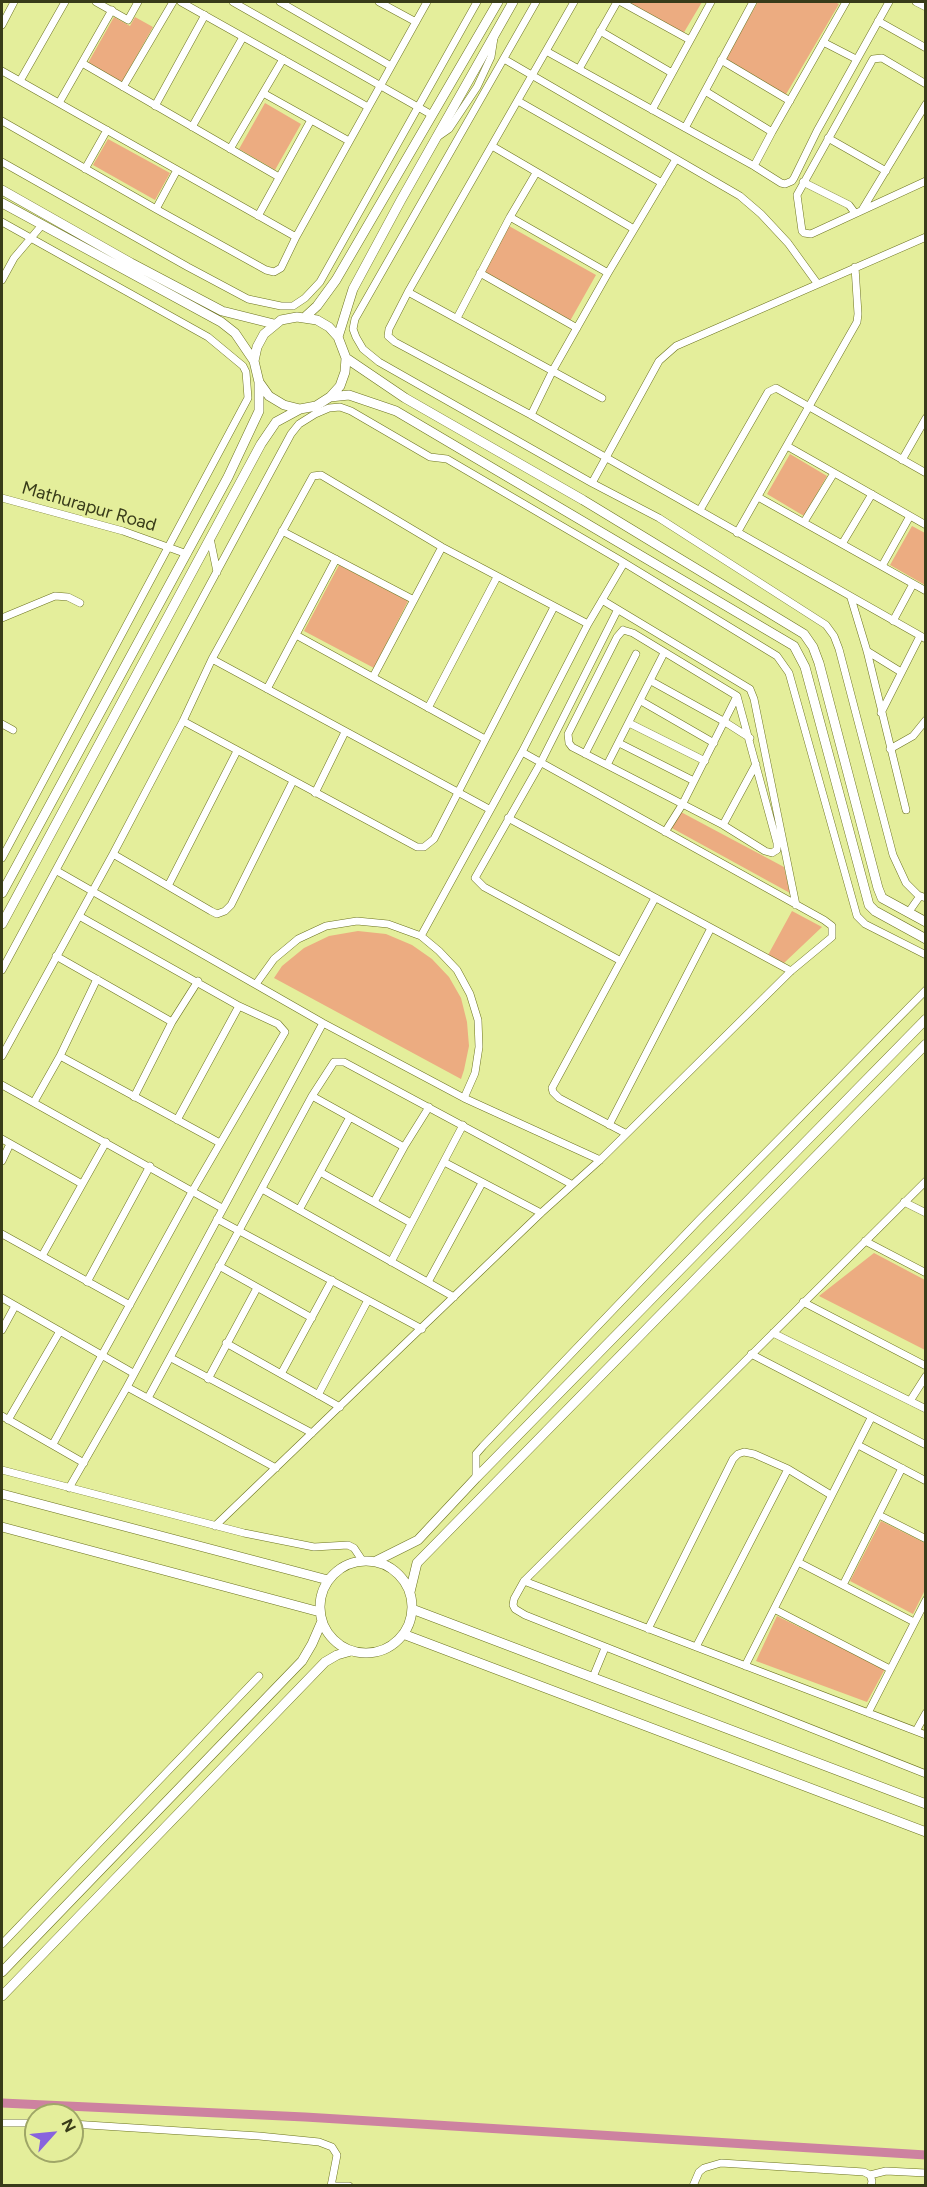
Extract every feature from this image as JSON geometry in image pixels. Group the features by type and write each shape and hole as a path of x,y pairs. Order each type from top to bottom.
{"street":[{"path":"2,23 15,2"},
{"path":"20,81 65,2"},
{"path":"96,2 128,20 138,2"},
{"path":"123,87 173,2"},
{"path":"181,2 368,107"},
{"path":"233,2 432,115"},
{"path":"284,2 391,66"},
{"path":"379,2 416,22"},
{"path":"2,122 270,272 281,268 349,141 428,2"},
{"path":"2,162 188,267 248,298 287,307 300,302 320,282 477,2"},
{"path":"304,317 317,306 336,280 498,2"},
{"path":"338,337 353,289 513,2"},
{"path":"536,2 355,319 353,329 363,349 378,362 592,483 659,518 826,625 839,649 893,855 906,883 923,897 908,913"},
{"path":"574,2 408,292 387,333 391,340 531,415 923,637 901,672 881,713"},
{"path":"579,69 619,2 690,40"},
{"path":"651,110 711,2"},
{"path":"685,128 753,2"},
{"path":"754,166 844,2"},
{"path":"546,51 781,183 792,181 888,2"},
{"path":"916,2 926,7"},
{"path":"59,103 112,10"},
{"path":"155,106 205,15"},
{"path":"878,21 926,48"},
{"path":"600,31 672,73"},
{"path":"192,127 243,37"},
{"path":"823,42 856,59"},
{"path":"926,84 882,58 873,59 803,182 796,200 801,228 804,233 811,234 926,181"},
{"path":"230,149 283,59"},
{"path":"504,59 740,196 761,214 788,243 817,283"},
{"path":"721,60 790,101"},
{"path":"82,63 279,177"},
{"path":"2,71 296,237"},
{"path":"705,91 772,132"},
{"path":"263,93 349,141"},
{"path":"518,101 662,183"},
{"path":"858,212 886,171 926,104"},
{"path":"258,216 311,120"},
{"path":"85,169 107,130"},
{"path":"828,138 886,171"},
{"path":"492,146 634,229"},
{"path":"531,415 553,370 676,159"},
{"path":"156,209 177,170"},
{"path":"457,318 510,217 537,173"},
{"path":"803,182 849,205 858,212"},
{"path":"2,190 131,263 222,310 274,324"},
{"path":"2,203 221,322 235,333 254,361 259,382 259,411 228,477 2,893"},
{"path":"510,217 608,273"},
{"path":"2,222 202,334 238,362 246,372 248,389 246,404 167,546 2,858"},
{"path":"3,276 14,258 42,225"},
{"path":"592,483 659,361 671,350 683,342 926,237"},
{"path":"737,533 857,322 855,267"},
{"path":"480,273 577,328"},
{"path":"408,292 602,398"},
{"path":"2,924 261,444 276,422 300,409 316,406 330,397 345,372 346,358 338,337 329,327 317,320 304,317 289,318 274,324 260,340 254,361"},
{"path":"346,358 405,398 582,500 804,634 813,646 819,663 882,898 926,922"},
{"path":"259,382 269,396 284,405 300,409"},
{"path":"700,510 768,392 776,388 926,473"},
{"path":"330,397 349,394 396,411 794,646 805,667 866,897 874,911 926,939"},
{"path":"2,970 291,434 299,424 315,414 329,408 340,407 351,411 430,457 447,459 762,646 783,662 795,696 856,916 865,924 926,956"},
{"path":"902,460 926,418"},
{"path":"787,446 926,525"},
{"path":"804,522 834,473"},
{"path":"2,1056 113,854 183,721 212,659 313,476 321,475 442,547 588,624"},
{"path":"842,544 872,494"},
{"path":"758,496 926,591"},
{"name":"Mathurapur Road","path":"2,498 123,531 187,554"},
{"path":"882,566 910,516"},
{"path":"282,531 414,600"},
{"path":"210,538 217,572"},
{"path":"373,677 442,547"},
{"path":"267,689 336,559"},
{"path":"421,936 522,752 588,624 624,563"},
{"path":"428,708 497,577"},
{"path":"893,621 913,584"},
{"path":"2,618 55,596 68,597 80,603"},
{"path":"851,598 867,651 906,810"},
{"path":"602,600 750,689 754,699 796,905"},
{"path":"183,721 417,847 424,847 434,839 554,607"},
{"path":"617,611 540,764 476,874 476,881 621,961"},
{"path":"623,630 633,633 737,696 750,738 777,850 769,852 723,825 572,747 569,743 568,735 623,630"},
{"path":"296,635 486,739"},
{"path":"867,651 901,672"},
{"path":"607,765 664,653"},
{"path":"585,754 636,654"},
{"path":"212,659 489,809"},
{"path":"651,681 750,738"},
{"path":"665,832 682,805 737,696"},
{"path":"641,701 714,742"},
{"path":"890,749 918,732 926,720"},
{"path":"629,723 705,761"},
{"path":"2,724 13,730"},
{"path":"315,793 345,732"},
{"path":"619,742 694,781"},
{"path":"168,886 237,751"},
{"path":"215,1526 571,1184 600,1160 791,971 832,937 832,926 522,752"},
{"path":"723,825 756,764"},
{"path":"113,854 211,911 217,914 225,911 231,905 293,781"},
{"path":"508,818 791,971"},
{"path":"57,871 323,1023 464,1098 600,1160"},
{"path":"626,1133 559,1098 552,1088 655,898"},
{"path":"53,1444 193,1190 285,1032 278,1024 240,1006 79,916"},
{"path":"256,984 274,959 290,945 326,926 357,921 388,924 421,936 457,970 470,994 478,1020 478,1055 475,1073 464,1098"},
{"path":"609,1125 711,928"},
{"path":"902,943 908,929"},
{"path":"56,956 172,1022"},
{"path":"34,1102 60,1056 97,979"},
{"path":"134,1097 172,1022 198,981"},
{"path":"476,1478 476,1454 483,1446 699,1220 926,990"},
{"path":"177,1120 240,1006"},
{"path":"376,1561 418,1540 926,1019"},
{"path":"69,1488 127,1387 323,1023"},
{"path":"410,1592 402,1578 390,1567 376,1561 362,1560 349,1563 337,1570 328,1580 320,1600 321,1616 328,1634 338,1644 351,1651 365,1653 380,1651 393,1644 403,1634 409,1622 412,1609 410,1592 417,1563 926,1044"},
{"path":"60,1056 220,1143"},
{"path":"148,1398 312,1096 330,1067 339,1061 571,1184"},
{"path":"2,1085 222,1208"},
{"path":"312,1096 404,1147"},
{"path":"374,1202 429,1107"},
{"path":"299,1210 350,1117"},
{"path":"391,1262 463,1125"},
{"path":"2,1139 82,1184"},
{"path":"42,1256 106,1142"},
{"path":"2,1161 10,1144"},
{"path":"444,1162 541,1214"},
{"path":"87,1282 150,1166"},
{"path":"320,1172 411,1223"},
{"path":"926,1181 524,1581 514,1599 515,1609 525,1616 926,1774"},
{"path":"428,1282 482,1183"},
{"path":"262,1189 454,1298"},
{"path":"904,1202 926,1213"},
{"path":"217,1219 422,1329"},
{"path":"2,1234 130,1305"},
{"path":"865,1241 926,1272"},
{"path":"219,1266 312,1318"},
{"path":"281,1374 332,1280"},
{"path":"208,1379 257,1288"},
{"path":"2,1298 133,1373"},
{"path":"318,1395 368,1300"},
{"path":"803,1302 926,1366"},
{"path":"2,1330 15,1306"},
{"path":"60,1331 5,1418 84,1463"},
{"path":"773,1333 926,1409"},
{"path":"226,1343 340,1407"},
{"path":"751,1354 926,1445"},
{"path":"171,1358 312,1433"},
{"path":"910,1401 926,1376"},
{"path":"127,1387 276,1468"},
{"path":"745,1666 872,1418"},
{"path":"858,1445 926,1481"},
{"path":"648,1629 733,1459 747,1452 788,1469 831,1495"},
{"path":"843,1585 902,1468"},
{"path":"696,1647 788,1469"},
{"path":"2,1470 215,1526 314,1547 348,1545 354,1548 362,1560"},
{"path":"2,1494 328,1580"},
{"path":"879,1515 926,1539"},
{"path":"2,1527 321,1616"},
{"path":"798,1562 914,1622"},
{"path":"524,1581 926,1735"},
{"path":"868,1713 926,1600"},
{"path":"412,1609 926,1804"},
{"path":"774,1609 890,1669"},
{"path":"2,1972 302,1661 312,1644 321,1616"},
{"path":"403,1634 926,1832"},
{"path":"593,1677 605,1648"},
{"path":"2,1995 325,1662 351,1651"},
{"path":"2,1944 259,1676"},
{"path":"916,1731 926,1713"},
{"path":"2,2123 24,2123"},
{"path":"84,2125 319,2142 332,2147 337,2155 331,2186 349,2186"},
{"path":"693,2186 699,2172 704,2168 721,2163 864,2172 870,2175 886,2171 926,2173"},
{"path":"870,2175 871,2186"}],"shaded area":[{"path":"626,2 702,2 683,34"},
{"path":"758,2 835,2 839,4 785,96 724,60"},
{"path":"114,17 130,26 135,17 153,27 122,82 88,63"},
{"path":"265,103 301,124 275,170 239,149"},
{"path":"108,139 170,173 155,200 93,165"},
{"path":"509,226 596,275 570,321 483,272"},
{"path":"790,454 827,476 804,516 767,494"},
{"path":"912,526 925,533 925,585 890,565"},
{"path":"339,565 408,601 374,668 304,631"},
{"path":"679,811 784,867 790,893 670,827"},
{"path":"792,911 822,927 784,963 768,955"},
{"path":"358,931 386,934 412,945 432,959 449,977 461,998 467,1022 469,1046 461,1079 274,978 282,966 304,948 329,936"},
{"path":"874,1253 925,1280 925,1350 819,1296"},
{"path":"881,1521 925,1543 925,1590 913,1614 850,1581"},
{"path":"777,1616 885,1669 867,1702 756,1661"}],"waterway":[{"path":"2,2103 305,2117 926,2155"}]}
